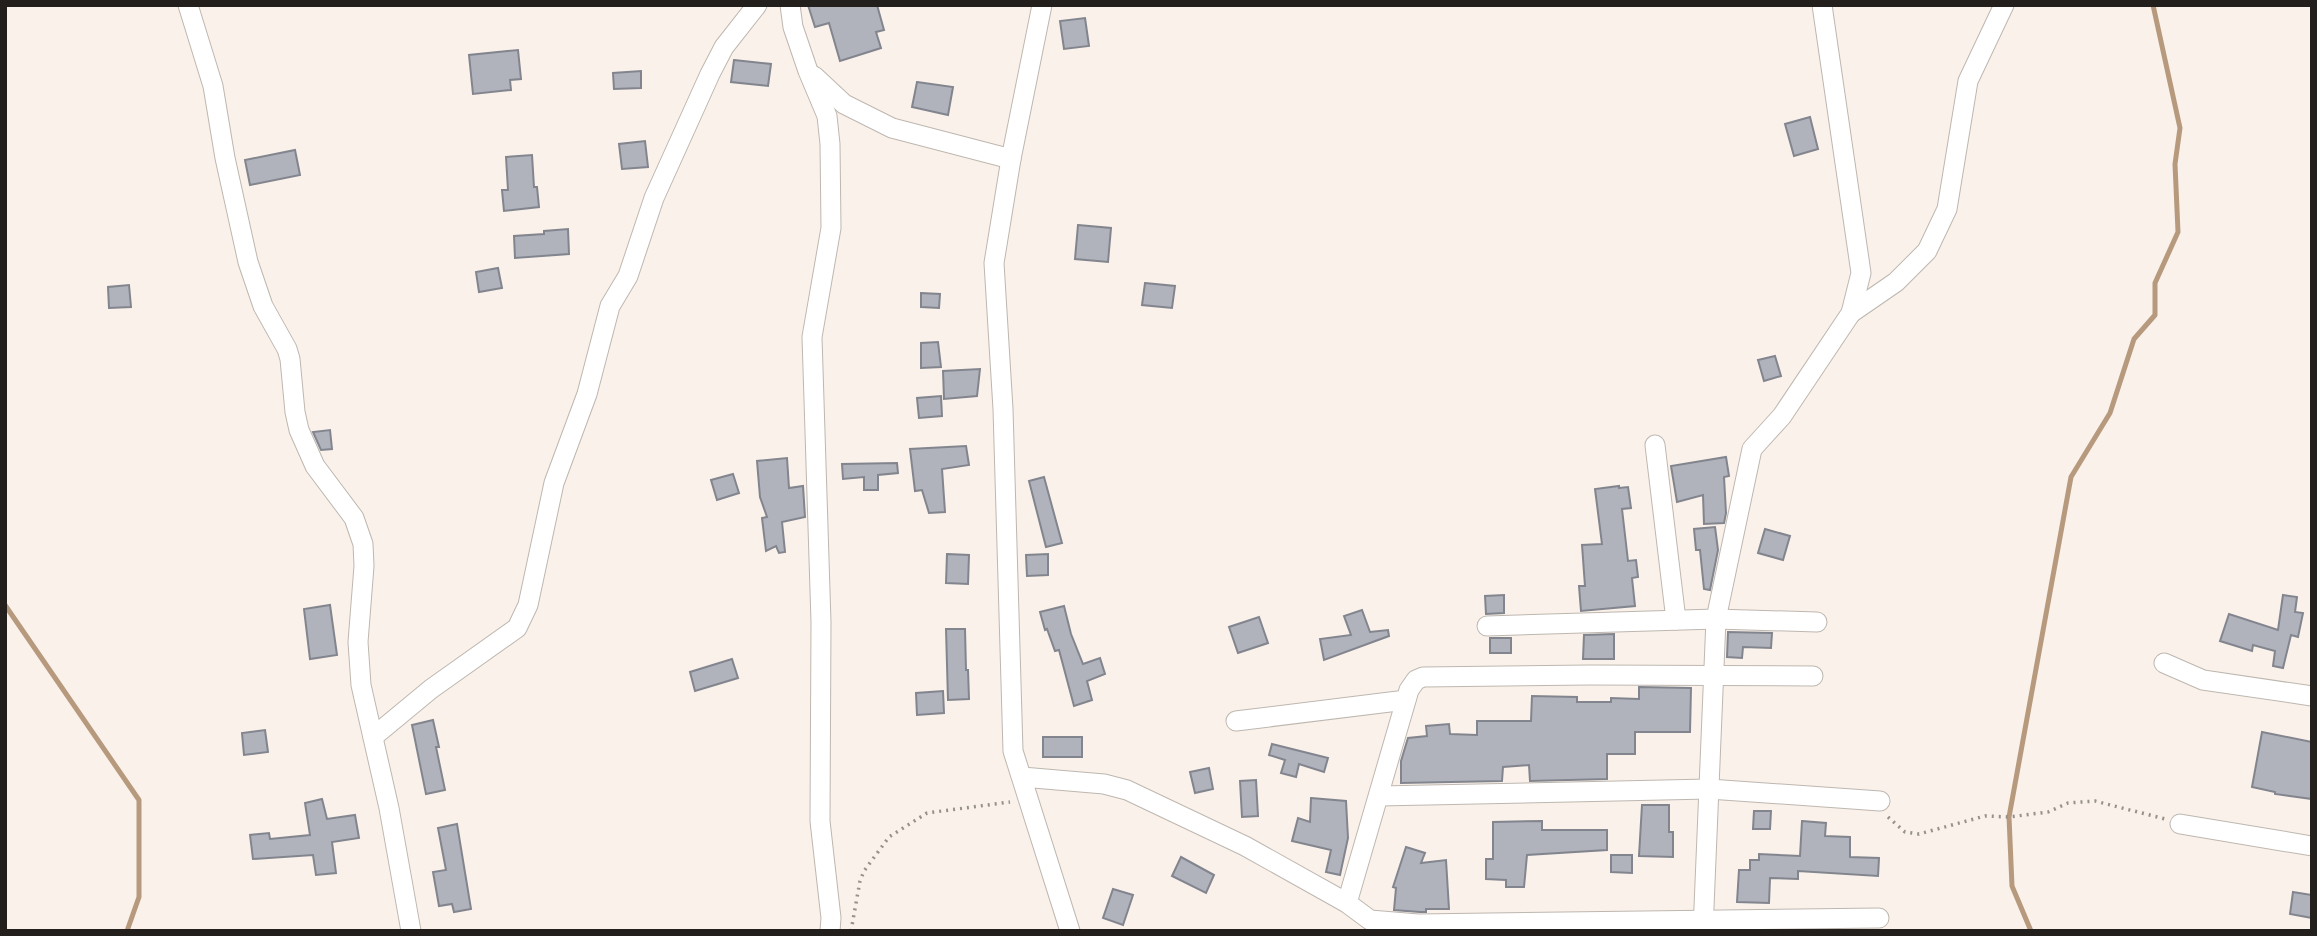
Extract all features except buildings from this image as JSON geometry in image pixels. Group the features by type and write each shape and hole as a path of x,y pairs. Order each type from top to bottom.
{"street":[{"path":"188,5 213,86 225,158 248,262 263,306 288,349 299,429 315,467 354,518 363,544 364,566 359,618 361,685 390,808 411,931"},
{"path":"373,737 431,689 517,628 523,620 554,483 591,384 607,313 628,275 654,198 709,74 724,47 757,5"},
{"path":"790,5 793,27 827,116 832,204 823,279 812,337 821,622 820,821 831,918 830,931"},
{"path":"1042,5 1011,159 994,264 1003,409 1013,751 1070,931"},
{"path":"1703,926 1716,619 1752,450 1782,416 1851,313 1861,274 1822,5"},
{"path":"1851,313 1896,282 1927,251 1947,209 1968,81 2004,5"},
{"path":"808,71 844,104 892,128 1011,159"},
{"path":"1655,445 1676,620"},
{"path":"1487,626 1716,619 1817,622"},
{"path":"2164,663 2203,680 2312,696"},
{"path":"1347,903 1406,700 1412,683 1423,677 1813,676"},
{"path":"1236,721 1406,700"},
{"path":"1022,778 1104,784 1127,790 1245,846 1347,903 1370,920 1418,928 1703,926 1879,918"},
{"path":"1379,796 1709,789 1880,801"},
{"path":"2180,824 2312,846"}],"path":[{"path":"851,931 860,881 889,837 927,813 1028,800"},
{"path":"1880,801 1887,816 1905,832 1919,834 1985,816 2009,817 2048,812 2068,803 2095,801 2180,824"}],"waterway":[{"path":"2031,931 2012,886 2009,817 2071,477 2110,413 2134,339 2155,315 2155,283 2178,232 2175,164 2180,128 2153,5"},
{"path":"5,605 139,800 139,897 127,931"}]}
